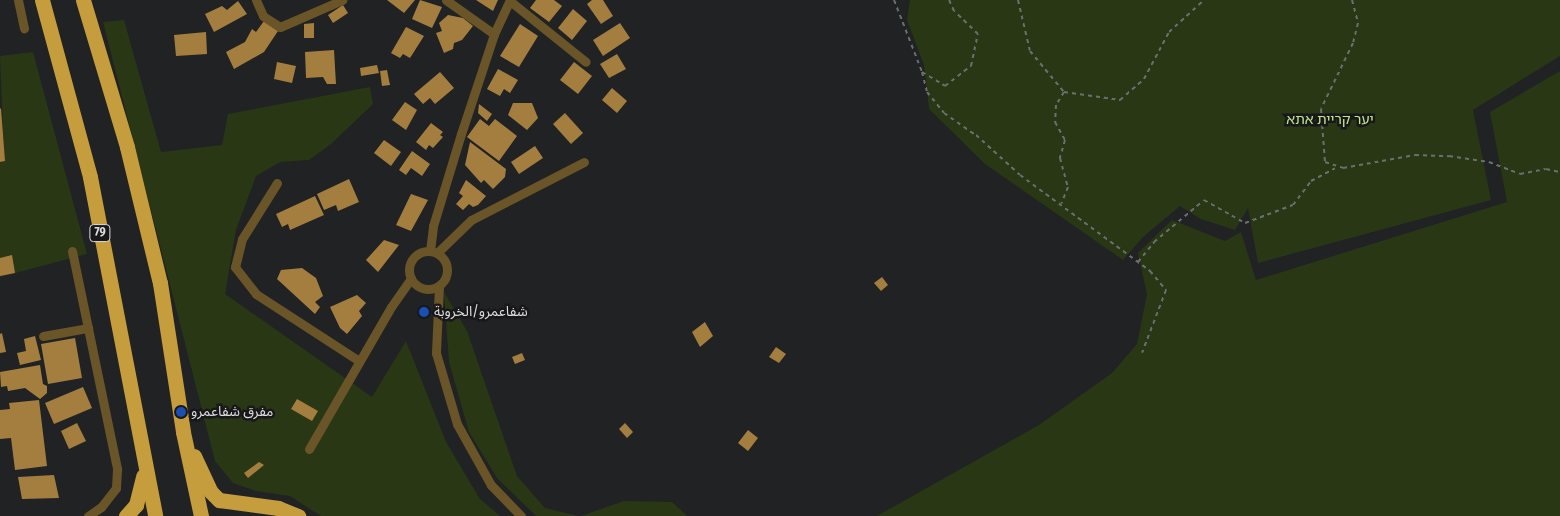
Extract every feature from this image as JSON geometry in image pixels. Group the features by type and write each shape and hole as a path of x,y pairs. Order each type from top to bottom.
{"highway":[{"name":"79","path":"42,0 90,177 144,470 155,516"},
{"path":"83,0 126,147 160,283 183,432 201,516"},
{"path":"183,432 210,491 219,500 268,507 295,516"},
{"path":"126,516 140,495 144,470"},
{"path":"248,516 268,507"}],"street":[{"path":"18,0 24,28"},
{"path":"256,0 263,16 280,27 342,0"},
{"path":"446,0 494,34"},
{"path":"411,278 426,289 439,286 446,278 447,267 433,252 432,226 494,34 510,1 586,62"},
{"path":"309,449 359,361 411,278 413,260 433,252 470,220 584,162"},
{"path":"277,183 242,239 235,267 256,294 359,361"},
{"path":"72,251 118,481 101,507 88,516"},
{"path":"439,286 436,352 455,416 473,455 491,485 520,516"},
{"path":"43,336 88,328"}],"path":[{"path":"894,0 922,72 927,92 944,113 976,135 1020,175 1138,262 1166,290 1142,353"},
{"path":"922,72 945,86 971,66 978,34 954,11 949,0"},
{"path":"1018,0 1030,51 1064,92 1120,100 1144,79 1169,32 1204,0"},
{"path":"1336,168 1325,162 1320,122 1328,90 1353,42 1358,23 1352,0"},
{"path":"1061,204 1068,187 1060,158 1065,140 1055,122 1056,106 1064,92"},
{"path":"1138,262 1154,242 1204,200 1245,224 1293,205 1310,181 1336,168 1415,155 1489,162 1520,174 1546,169 1560,172"}],"green space":[{"name":"יער קריית אתא","path":"910,0 1560,0 1560,56 1473,110 1491,200 1258,263 1248,208 1235,230 1201,219 1180,206 1143,237 1123,260 985,164 929,109 924,65 907,20"},
{"path":"124,20 161,152 222,145 228,114 370,87 373,104 331,144 309,160 280,162 256,176 236,230 225,294 372,397 406,341 446,442 480,499 500,516 321,516 290,496 256,491 233,483 215,461 103,22"},
{"path":"33,52 87,254 0,277 0,163 4,159 0,56"},
{"path":"1560,71 1560,516 877,516 1039,425 1112,373 1137,344 1147,294 1138,253 1172,220 1225,241 1241,232 1256,280 1507,202 1490,112"},
{"path":"444,292 467,331 517,476 545,508 578,516 536,516 497,478 469,432 449,362"},
{"path":"624,501 672,502 687,516 581,516"}],"building":[{"path":"387,0 415,0 404,13"},
{"path":"420,0 442,7 432,28 412,19"},
{"path":"476,0 498,0 493,11"},
{"path":"536,0 554,0 562,6 549,22 530,8"},
{"path":"592,0 603,0 613,16 601,24 587,4"},
{"path":"238,1 247,14 214,32 205,14 222,6 227,10"},
{"path":"343,5 348,13 333,23 328,15"},
{"path":"573,9 587,21 572,40 558,28"},
{"path":"448,15 463,18 473,26 462,40 454,43 453,49 444,53 436,33 442,31 439,23"},
{"path":"264,21 278,31 264,52 234,69 226,52 245,42 252,29 256,32"},
{"path":"314,23 314,38 304,38 304,24"},
{"path":"620,23 630,38 603,56 593,40"},
{"path":"520,24 538,36 519,67 500,56"},
{"path":"406,27 424,36 410,58 403,54 400,58 391,53"},
{"path":"206,32 207,54 176,56 174,35"},
{"path":"334,50 336,84 327,84 323,77 306,78 305,52"},
{"path":"617,54 626,69 609,78 600,64"},
{"path":"277,62 296,66 292,83 274,79"},
{"path":"574,62 592,76 578,94 560,80"},
{"path":"377,65 379,73 361,76 360,68"},
{"path":"498,69 518,80 510,93 504,89 500,96 487,89"},
{"path":"387,70 390,85 382,86 380,71"},
{"path":"440,72 454,88 435,104 430,98 423,104 414,94"},
{"path":"612,88 627,101 617,113 602,100"},
{"path":"405,102 417,110 406,130 392,120"},
{"path":"513,103 532,103 538,118 527,130 508,115"},
{"path":"479,104 492,114 487,121 478,113"},
{"path":"0,109 5,161 0,162"},
{"path":"565,113 583,133 571,144 553,124"},
{"path":"480,119 489,126 495,119 517,136 499,161 467,137"},
{"path":"431,123 443,132 440,135 443,137 433,148 429,145 426,150 416,142"},
{"path":"384,140 401,152 391,166 374,153"},
{"path":"470,142 506,169 505,177 493,189 484,180 481,183 465,165"},
{"path":"535,146 543,158 519,174 511,162"},
{"path":"412,151 430,164 422,176 411,168 406,175 399,170"},
{"path":"349,179 359,202 338,211 336,205 324,210 317,194"},
{"path":"466,180 486,196 478,205 473,207 469,204 463,210 456,204 463,196 459,193"},
{"path":"411,194 428,200 411,231 396,225"},
{"path":"315,196 324,215 290,230 288,224 282,227 276,214"},
{"path":"384,240 399,245 378,272 366,260"},
{"path":"12,255 15,273 0,276 0,258"},
{"path":"302,268 316,278 323,296 315,302 320,307 315,314 277,279 281,270"},
{"path":"882,277 888,285 881,291 874,283"},
{"path":"357,295 366,303 359,311 362,316 347,334 340,328 330,307"},
{"path":"705,322 713,336 700,347 692,332"},
{"path":"2,333 6,352 0,353 0,334"},
{"path":"35,336 41,360 20,365 17,353 26,351 24,339"},
{"path":"75,338 82,378 48,384 41,344"},
{"path":"776,347 786,354 779,363 769,357"},
{"path":"522,353 525,360 515,364 512,357"},
{"path":"40,365 43,384 47,386 47,393 40,399 25,388 8,391 7,386 1,387 0,372"},
{"path":"83,387 92,408 54,424 45,403"},
{"path":"297,399 318,411 312,421 291,409"},
{"path":"39,400 47,466 15,470 11,438 0,439 0,410 10,409 9,403"},
{"path":"77,423 86,441 69,449 61,431"},
{"path":"625,423 633,432 627,438 619,429"},
{"path":"748,430 758,438 748,451 738,443"},
{"path":"259,462 264,465 248,478 244,473"},
{"path":"54,475 59,498 22,499 18,477"}],"place":[{"name":"شفاعمرو/الخروبة","path":"424,312"},
{"name":"مفرق شفاعمرو","path":"181,412"}]}
